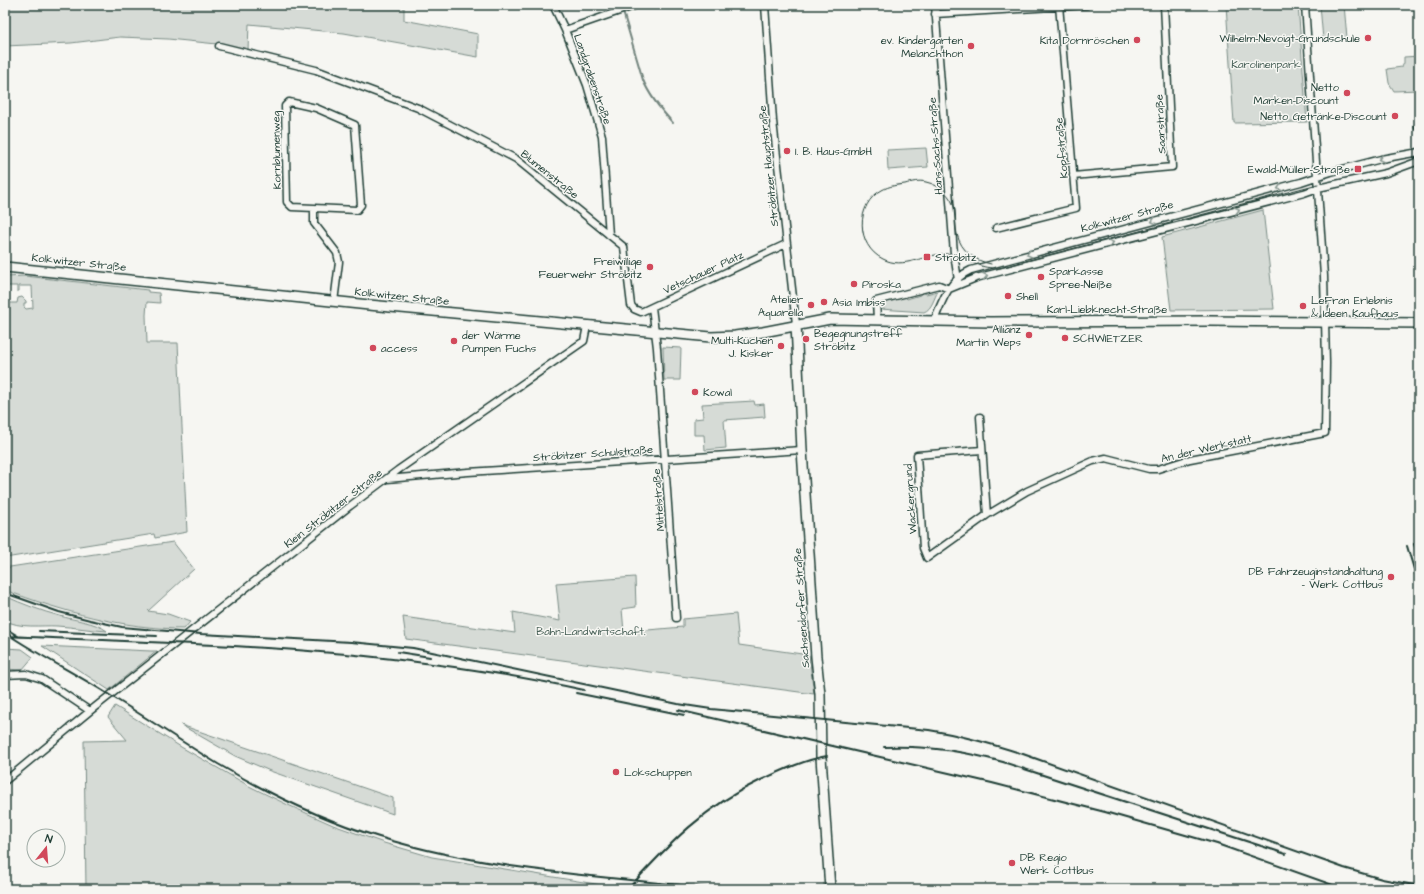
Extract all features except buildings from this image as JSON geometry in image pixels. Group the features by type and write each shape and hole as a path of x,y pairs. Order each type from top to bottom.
{"main road":[{"name":"Kolkwitzer Straße","path":"5,267 334,302 711,337 735,336 763,332 796,324"},
{"name":"Karl-Liebknecht-Straße","path":"796,324 830,319 934,321 1419,323"},
{"name":"Sachsendorfer Straße","path":"796,324 802,450 816,657 820,694 821,757 830,889"}],"street":[{"name":"Landgrabenstraße","path":"553,5 566,30 587,85 602,136 609,235"},
{"path":"566,30 624,11 637,5"},
{"name":"Ströbitzer Hauptstraße","path":"765,5 772,121 796,324"},
{"name":"Hans-Sachs-Straße","path":"935,5 954,254 959,284"},
{"path":"935,14 1087,5"},
{"name":"Saarstraße","path":"1073,176 1172,167 1164,5"},
{"path":"1305,5 1318,178 1324,276 1325,322"},
{"name":"Kopfstraße","path":"996,228 1076,208 1059,6"},
{"name":"Blumenstraße","path":"219,46 316,70 418,108 516,159 624,247 631,305 634,309 641,312 652,307"},
{"name":"Kornblumenweg","path":"290,102 316,108 355,125 361,205 356,210 314,208 292,207 287,202 285,106 290,102"},
{"name":"Kolkwitzer Straße","path":"934,321 948,289 958,277 965,272 1318,178 1380,159 1419,152"},
{"name":"Kolkwitzer Straße","path":"948,289 976,278 1304,193 1318,188 1386,173 1419,161"},
{"path":"314,208 314,223 337,254 339,262 334,302"},
{"name":"Vetschauer Platz","path":"652,307 786,244"},
{"name":"Kolkwitzer Straße","path":"877,319 876,301 940,285 948,289"},
{"path":"652,307 655,332"},
{"name":"An der Werkstatt","path":"927,558 987,515 1027,491 1093,461 1106,458 1149,469 1158,469 1190,459 1325,433 1325,322"},
{"name":"Klein Ströbitzer Straße","path":"5,781 90,711 386,479 584,341 588,326"},
{"name":"Mittelstraße","path":"655,332 676,618"},
{"path":"980,417 987,515"},
{"name":"Ströbitzer Schulstraße","path":"386,479 468,472 802,450"},
{"name":"Wackergrund","path":"927,558 923,548 917,455 982,450"},
{"path":"5,675 26,674 42,679 90,711"}],"green space":[{"path":"5,5 404,5 404,20 478,34 478,57 344,33 249,24 248,50 217,44 168,39 120,37 71,43 5,46"},
{"name":"Karolinenpark","path":"1226,5 1298,5 1307,122 1234,123"},
{"path":"1320,5 1344,5 1347,38 1323,40"},
{"path":"1419,56 1419,90 1394,91 1389,83 1387,69 1402,67 1404,57"},
{"path":"926,148 928,167 888,170 887,150"},
{"path":"1263,210 1274,309 1171,310 1162,237"},
{"path":"25,276 148,290 148,292 159,293 160,303 147,302 147,343 178,343 187,532 155,538 154,534 5,558 5,298 7,303 17,303 18,298 22,297 26,301 26,303 24,303 24,307 26,309 33,308 32,286 19,286 19,291 17,291 17,286 7,286 7,291 5,291 5,277"},
{"path":"938,291 931,306 924,312 880,309 883,303 889,300 904,296 907,299 920,295 921,292 926,294"},
{"path":"663,347 681,348 680,380 664,380"},
{"path":"754,401 755,405 764,404 765,417 724,420 726,448 705,450 704,435 694,435 694,419 703,418 702,404"},
{"path":"173,542 194,569 148,611 168,614 190,622 184,629 138,626 115,622 70,612 5,590 5,568"},
{"name":"Bahn-Landwirtschaft.","path":"635,577 636,607 622,609 624,632 683,627 683,619 736,614 739,645 809,655 814,694 406,639 403,617 515,633 513,612 560,621 556,583"},
{"path":"5,596 46,612 97,625 107,631 57,626 23,626 11,623 5,620"},
{"path":"42,646 151,651 157,651 109,690"},
{"path":"5,648 22,649 33,657 22,670 5,669"},
{"path":"115,706 181,747 251,787 333,825 384,843 432,857 620,889 86,889 84,741 127,740 108,717"},
{"path":"181,725 393,798 393,814 270,771 235,756"}],"waterway":[{"path":"621,5 643,80 656,103 673,123"}],"tram line":[{"path":"991,264 974,258 965,250 956,231 955,210 951,200 941,188 931,183 918,181 890,187 873,196 867,205 863,215 862,225 864,235 868,245 874,253 883,259 899,263 914,261 929,256 950,254 959,256 984,267 1000,268 1318,184"}],"railway":[{"path":"1414,544 1419,561"},
{"path":"1407,546 1419,586"},
{"path":"5,593 59,612 122,627 201,634 351,642 413,648 678,704 711,709 929,730 953,734 1023,754 1344,868 1382,879 1419,886"},
{"path":"5,628 18,636"},
{"path":"39,631 157,636"},
{"path":"5,636 218,645 346,654 466,669 525,678 584,690"},
{"path":"12,637 99,688 237,775 277,796 337,823 421,849 463,858 549,871 721,889"},
{"path":"398,652 430,657"},
{"path":"576,693 684,715"},
{"path":"678,710 992,783 1105,812 1217,844 1344,889"},
{"path":"884,747 929,748 974,755 1003,762 1286,854"},
{"path":"628,889 689,827 722,802 761,780 802,763 827,756"},
{"path":"1379,884 1398,889"}],"place":[{"name":"Wilhelm-Nevoigt-Grundschule","path":"1368,38"},
{"name":"Kita Dornröschen","path":"1137,40"},
{"name":"ev. Kindergarten Melanchthon","path":"971,46"},
{"name":"Netto Marken-Discount","path":"1347,93"},
{"name":"Netto Getränke-Discount","path":"1395,116"},
{"name":"I. B. Haus-GmbH","path":"787,151"},
{"name":"Ewald-Müller-Straße","path":"1358,169"},
{"name":"Ströbitz","path":"927,257"},
{"name":"Freiwillige Feuerwehr Ströbitz","path":"650,267"},
{"name":"Sparkasse Spree-Neiße","path":"1041,277"},
{"name":"Piroska","path":"854,284"},
{"name":"Shell","path":"1008,296"},
{"name":"Asia Imbiss","path":"824,302"},
{"name":"Atelier Aquarella","path":"811,305"},
{"name":"LeFran Erlebnis & Ideen Kaufhaus","path":"1303,306"},
{"name":"Allianz Martin Weps","path":"1029,335"},
{"name":"SCHWIETZER","path":"1065,338"},
{"name":"Begegnungstreff Ströbitz","path":"806,339"},
{"name":"der Wärme Pumpen Fuchs","path":"454,341"},
{"name":"Multi-Küchen J. Kisker","path":"781,346"},
{"name":"access","path":"373,348"},
{"name":"Kowal","path":"695,392"},
{"name":"DB Fahrzeuginstandhaltung - Werk Cottbus","path":"1391,577"},
{"name":"Lokschuppen","path":"616,772"},
{"name":"DB Regio Werk Cottbus","path":"1012,863"}]}
